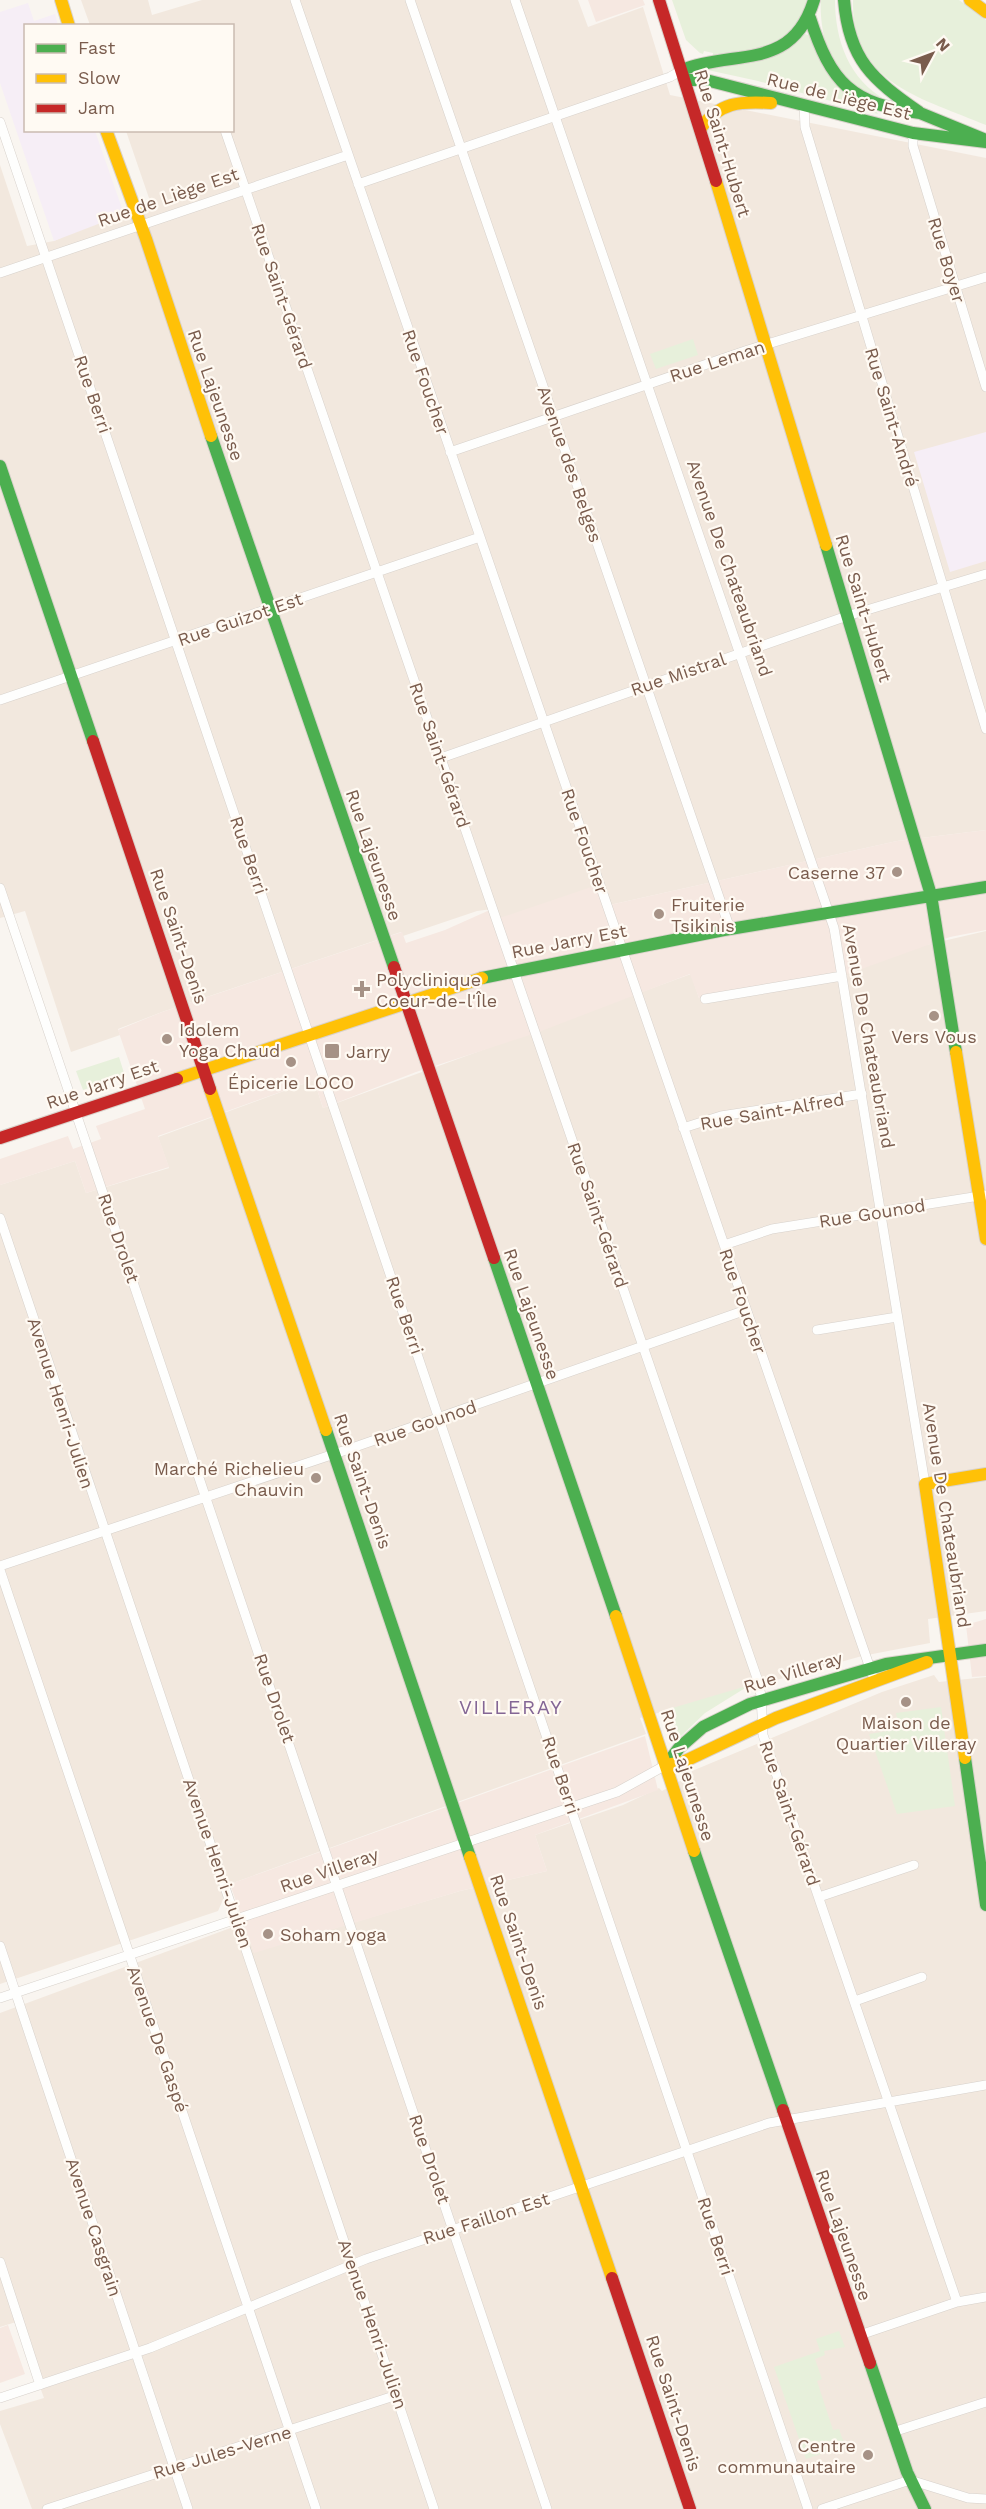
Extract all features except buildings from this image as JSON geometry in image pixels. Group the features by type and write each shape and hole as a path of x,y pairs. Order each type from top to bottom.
{"main road":[{"path":"61,0 68,24"},
{"name":"Rue Saint-Hubert","path":"658,0 684,75 931,895 983,1195 986,1239"},
{"path":"684,75 700,62 738,60 774,50 791,39 810,18 814,0"},
{"path":"844,0 847,34 859,63 880,85 920,113 986,142"},
{"path":"970,0 984,10"},
{"path":"810,18 825,63 848,90 864,101 889,110 920,113"},
{"name":"Rue de Liège Est","path":"684,75 913,133 986,142"},
{"path":"700,129 711,112 729,104 747,101 804,105"},
{"name":"Rue Lajeunesse","path":"107,132 141,225 162,294 269,609 407,1000 785,2119 910,2480 925,2509"},
{"name":"Rue Saint-Denis","path":"0,466 467,1842 690,2509"},
{"name":"Rue Jarry Est","path":"0,1138 460,983 514,970 730,929 986,887"},
{"path":"925,1484 986,1474"},
{"name":"Avenue De Chateaubriand","path":"925,1484 986,1905"},
{"name":"Rue Villeray","path":"666,1766 679,1748 709,1723 761,1700 869,1668 986,1650"},
{"name":"Rue Villeray","path":"666,1766 683,1762 762,1724 951,1655"}],"street":[{"name":"Rue Foucher","path":"295,0 874,1682"},
{"name":"Avenue des Belges","path":"410,0 730,929"},
{"name":"Avenue De Chateaubriand","path":"515,0 834,928 925,1484"},
{"name":"Rue de Liège Est","path":"358,184 670,77 684,75"},
{"name":"Rue Saint-André","path":"804,105 805,127 986,729"},
{"name":"Rue Berri","path":"0,122 808,2509"},
{"name":"Rue Saint-Gérard","path":"226,132 757,1678 763,1735 957,2302"},
{"name":"Rue Boyer","path":"913,133 913,146 985,381"},
{"name":"Rue de Liège Est","path":"0,273 348,155"},
{"name":"Rue Leman","path":"450,452 765,345 986,277"},
{"name":"Rue Guizot Est","path":"0,700 480,537"},
{"name":"Rue Mistral","path":"441,758 847,616 986,574"},
{"name":"Rue Drolet","path":"0,888 547,2509"},
{"path":"705,999 842,976"},
{"name":"Rue Saint-Alfred","path":"683,1128 721,1116 862,1094"},
{"name":"Rue Gounod","path":"724,1245 772,1229 983,1195"},
{"name":"Avenue Henri-Julien","path":"0,1218 434,2509"},
{"name":"Rue Gounod","path":"0,1568 746,1310"},
{"path":"817,1330 897,1317"},
{"name":"Avenue De Gaspé","path":"0,1568 316,2509"},
{"name":"Rue Villeray","path":"0,1998 623,1790 666,1766"},
{"path":"819,1898 914,1864"},
{"name":"Avenue Casgrain","path":"0,1946 188,2509"},
{"path":"855,2001 922,1977"},
{"name":"Rue Faillon Est","path":"0,2398 136,2353 352,2264 785,2119 986,2085"},
{"path":"0,2262 40,2385"},
{"path":"860,2335 957,2302 986,2297"},
{"name":"Rue Jules-Verne","path":"47,2509 397,2396"},
{"path":"893,2432 986,2402"},
{"path":"822,2509 910,2480 968,2498 986,2499"}],"shaded area":[{"path":"81,0 148,0 152,15 202,0 578,0 588,27 643,7 670,95 986,158 986,830 897,841 605,906 496,919 492,909 477,911 403,936 401,932 162,1012 118,1029 120,1035 71,1052 25,911 0,918 0,165 27,246 54,241 112,214 150,201 126,132 234,132 234,24 90,24"},
{"path":"588,0 643,0 645,5 596,22"},
{"path":"28,3 34,21 55,14 58,24 24,24 24,132 95,132 124,214 54,241 0,83 0,12"},
{"path":"986,432 986,561 950,572 914,452"},
{"path":"986,830 986,930 950,937 842,976 699,998 690,974 536,1033 416,1072 323,1108 314,1080 158,1136 169,1167 86,1193 75,1161 0,1185 0,1159 68,1136 73,1149 101,1139 96,1126 145,1109 118,1030 162,1012 402,932 406,943 445,930 492,909 497,919 600,884 605,906 897,841"},
{"path":"986,931 986,1611 928,1619 930,1643 862,1656 640,1718 646,1734 230,1884 218,1911 0,1984 0,1185 75,1161 86,1193 169,1168 158,1137 314,1080 323,1108 691,974 699,998"},
{"path":"986,1619 986,1676 972,1677 966,1625"},
{"path":"934,1675 939,1682 986,1677 986,2509 32,2509 0,2424 0,2411 44,2398 16,2322 0,2327 0,2013 244,1923 254,1952 460,1891 547,1871 535,1835 623,1805 659,1788 662,1791 691,1775 692,1771 882,1692"},
{"path":"645,1736 658,1790 535,1835 547,1871 460,1891 254,1953 230,1884"},
{"path":"8,2325 25,2374 0,2383 0,2328"}],"green space":[{"path":"672,0 808,0 801,16 782,37 757,48 713,56 713,53 704,51 703,54 700,53 686,40"},
{"path":"821,0 835,0 838,30 847,58 862,82 886,100 860,90 838,72 824,38"},
{"path":"853,0 959,0 986,20 986,125 916,96 895,84 878,69 864,51 856,28"},
{"path":"805,34 878,114 758,81 703,69"},
{"path":"693,339 698,355 656,369 650,354"},
{"path":"119,1057 125,1076 83,1090 76,1071"},
{"path":"750,1685 705,1713 678,1739 669,1709"},
{"path":"941,1707 955,1806 897,1814 869,1734 899,1729 896,1713"},
{"path":"839,2331 845,2347 824,2351 825,2355 815,2359 822,2379 817,2381 833,2430 839,2429 845,2446 806,2459 774,2367 820,2351 816,2339"}],"traffic: fast":[{"path":"682,70 702,64 760,54 777,48 792,38 804,23 814,0"},
{"path":"844,0 851,38 866,66 888,89 919,112"},
{"path":"810,18 826,59 847,86 860,96 877,104 920,113"},
{"path":"685,80 706,80 913,133 986,142"},
{"path":"920,113 986,140"},
{"path":"211,436 394,967"},
{"path":"0,466 93,741"},
{"path":"826,545 931,895 956,1052"},
{"path":"482,978 724,930 986,887"},
{"path":"494,1258 616,1616"},
{"path":"326,1430 470,1857"},
{"path":"666,1765 679,1748 703,1727 750,1704 886,1664 986,1650"},
{"path":"965,1758 986,1905"},
{"path":"694,1851 783,2110"},
{"path":"870,2363 907,2472 925,2509"}],"traffic: slow":[{"path":"61,0 68,24"},
{"path":"970,0 986,12"},
{"path":"700,129 715,113 731,105 750,102 771,103"},
{"path":"107,132 146,239 211,436"},
{"path":"716,181 826,545"},
{"path":"177,1079 482,978"},
{"path":"956,1052 986,1239"},
{"path":"210,1089 326,1430"},
{"path":"965,1758 925,1484 986,1474"},
{"path":"616,1616 694,1851"},
{"path":"666,1765 683,1762 776,1718 927,1662"},
{"path":"470,1857 612,2278"}],"traffic: jam":[{"path":"659,0 716,181"},
{"path":"93,741 210,1089"},
{"path":"394,967 494,1258"},
{"path":"0,1138 177,1079"},
{"path":"783,2110 870,2363"},
{"path":"612,2278 690,2509"}],"place":[{"name":"Caserne 37","path":"897,872"},
{"name":"Fruiterie Tsikinis","path":"659,914"},
{"name":"Polyclinique Coeur-de-l'Île","path":"362,989"},
{"name":"Vers Vous","path":"934,1016"},
{"name":"Idolem Yoga Chaud","path":"167,1039"},
{"name":"Jarry","path":"332,1051"},
{"name":"Épicerie LOCO","path":"291,1062"},
{"name":"Marché Richelieu Chauvin","path":"316,1478"},
{"name":"Maison de Quartier Villeray","path":"906,1702"},
{"name":"Soham yoga","path":"268,1934"},
{"name":"Centre communautaire","path":"868,2455"}],"district":[{"name":"VILLERAY","path":"511,1707"}]}
